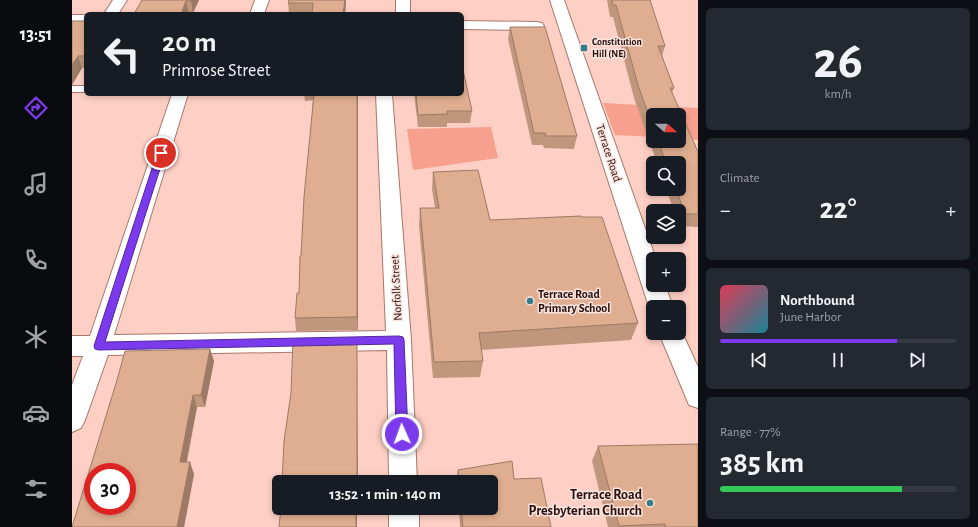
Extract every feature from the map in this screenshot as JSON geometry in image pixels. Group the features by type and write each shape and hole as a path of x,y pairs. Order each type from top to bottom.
{"street":[{"path":"112,12 120,0"},
{"path":"258,12 262,0"},
{"path":"402,12 403,0"},
{"name":"Terrace Road","path":"557,0 659,300"},
{"path":"72,19 84,19"},
{"path":"464,25 537,26"},
{"path":"72,420 99,346 179,96"},
{"name":"Norfolk Street","path":"384,96 399,340 403,475"},
{"path":"72,346 399,340"},
{"path":"674,340 698,397"},
{"path":"404,515 404,527"}],"lane":[{"path":"72,89 84,89"}],"shaded area":[{"path":"603,103 698,108 698,140 686,140 686,108 646,108 646,137 615,135"},
{"path":"491,127 498,158 413,170 407,129"}],"building":[{"path":"142,0 191,0 186,1 182,12 135,12"},
{"path":"289,0 345,0 343,12 312,12 313,3 288,3"},
{"path":"612,0 650,0 665,46 658,46 674,88 670,88 679,108 646,108 638,85 616,5 613,5"},
{"path":"72,21 84,21 84,56 78,56 72,65"},
{"path":"510,27 545,27 577,136 546,136 545,133 534,133"},
{"path":"464,74 472,111 447,111 448,114 418,115 416,96 464,96"},
{"path":"314,96 357,96 357,317 295,318 297,293 299,293 304,197"},
{"path":"686,125 698,152 698,214 686,214 686,204 681,204 679,196 686,196 686,156 663,156 661,148 686,148"},
{"path":"478,170 490,220 581,216 602,217 638,323 479,333 483,361 434,362 420,208 439,208 433,172"},
{"path":"357,340 357,475 282,475 284,441 291,393 293,341"},
{"path":"210,349 201,395 193,395 180,462 190,462 177,527 72,527 84,488 84,515 136,515 136,463 92,463 125,351"},
{"name":"Terrace Road Presbyterian Church","path":"698,444 698,527 666,527 665,524 619,526 598,446"},
{"path":"512,461 514,479 541,478 551,527 463,527 462,515 498,515 498,475 458,475 458,470"},
{"path":"280,515 356,515 356,527 279,527"}],"place":[{"name":"Constitution Hill (NE)","path":"584,48"},
{"name":"Terrace Road Primary School","path":"530,301"},
{"name":"Terrace Road Presbyterian Church","path":"650,503"}],"route":[{"path":"161,153 99,346 399,340 402,434"}]}
